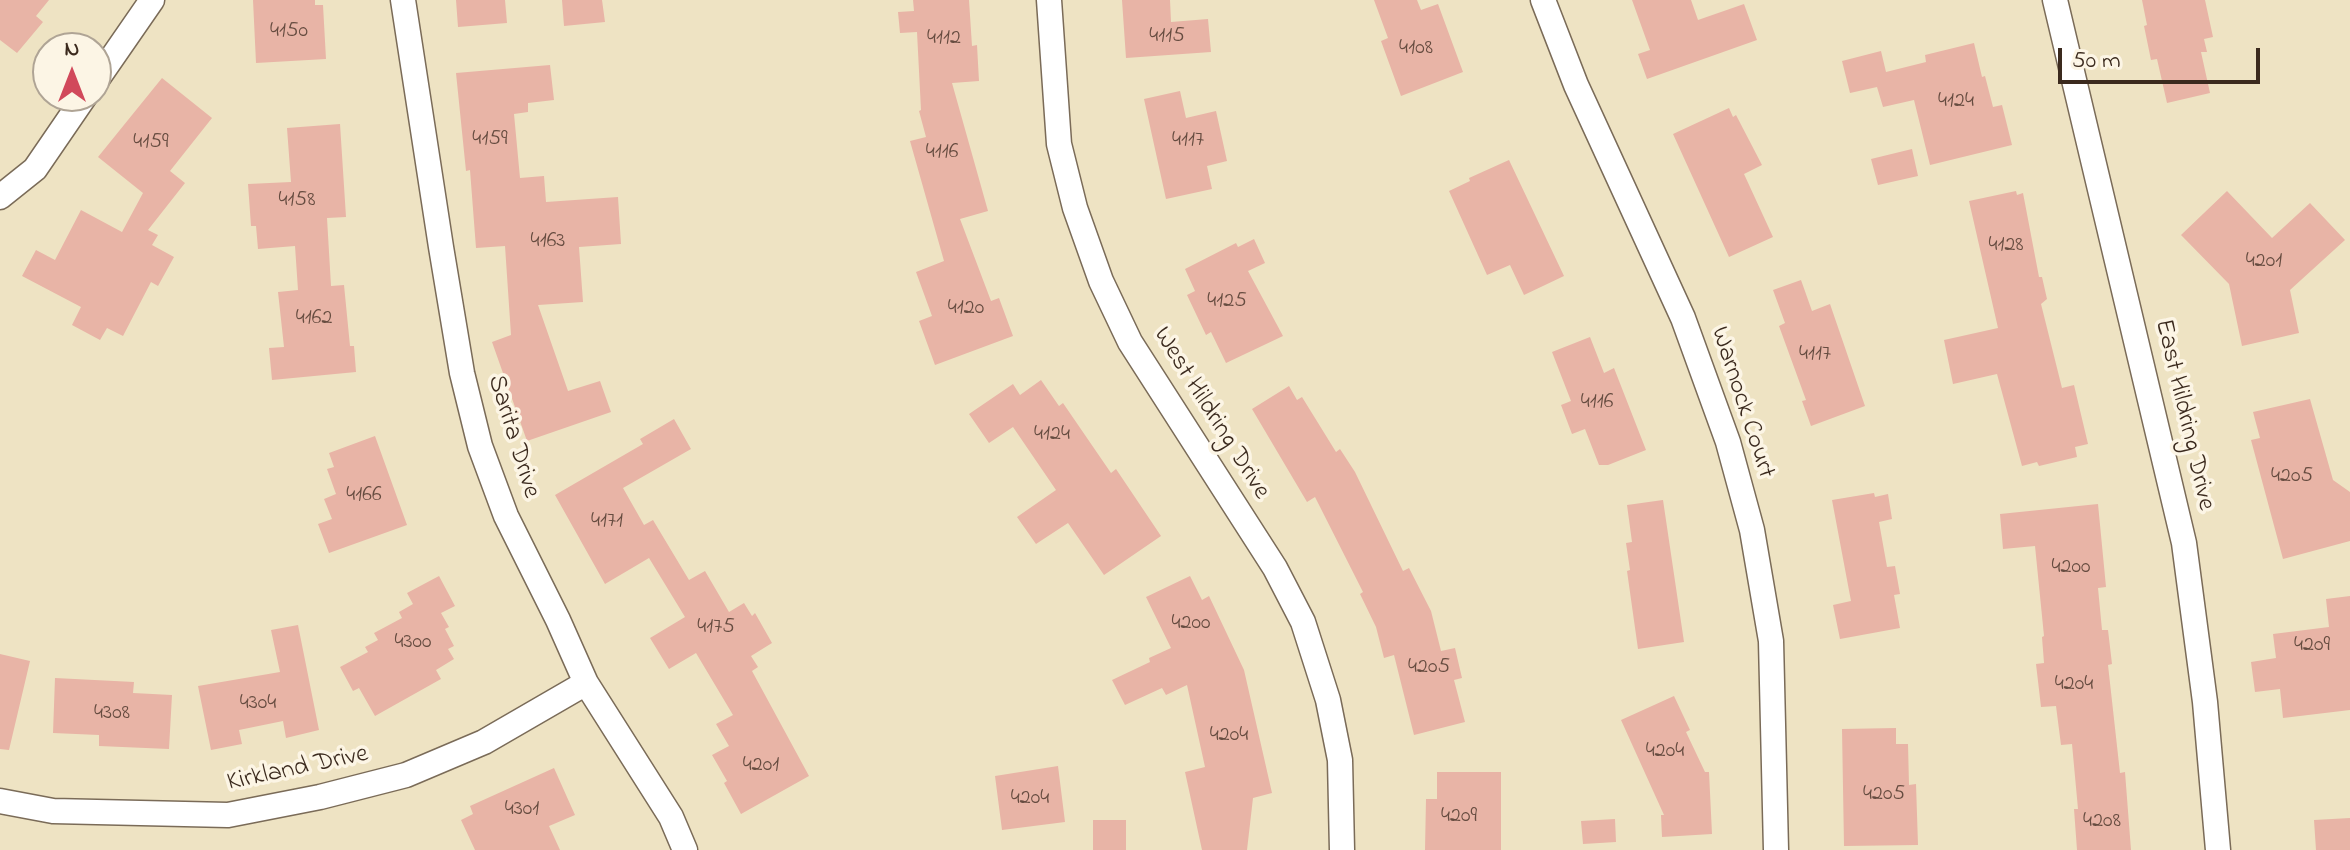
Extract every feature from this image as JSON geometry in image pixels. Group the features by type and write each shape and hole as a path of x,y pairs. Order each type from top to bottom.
{"street":[{"path":"112,58 152,0"},
{"name":"Sarita Drive","path":"403,0 443,263 462,373 480,446 506,516 586,683 671,817 685,850"},
{"name":"West Hildring Drive","path":"1049,0 1059,144 1075,208 1101,281 1130,342 1275,568 1303,622 1328,700 1340,760 1342,850"},
{"name":"Warnock Court","path":"1543,0 1576,85 1683,318 1728,442 1752,530 1771,641 1776,850"},
{"name":"East Hildring Drive","path":"2055,0 2184,543 2205,702 2218,850"},
{"path":"0,197 35,169 74,112"},
{"name":"Kirkland Drive","path":"0,801 53,811 228,815 320,797 406,775 484,742 586,683"}],"building":[{"path":"0,0 49,0 36,16 43,22 17,53 0,40"},
{"path":"253,0 315,0 315,5 323,5 326,59 256,63"},
{"path":"456,0 505,0 507,23 458,27"},
{"path":"562,0 602,0 605,22 564,26"},
{"path":"913,0 969,0 972,46 977,45 979,81 952,83 988,211 960,219 991,301 999,298 1013,336 935,365 919,321 932,316 916,272 944,261 910,141 926,137 919,111 917,32 900,33 898,12 914,11"},
{"path":"1122,0 1170,0 1171,22 1208,19 1211,52 1126,58"},
{"path":"1374,0 1417,0 1421,10 1438,4 1463,72 1401,96 1381,41 1388,38"},
{"path":"1632,0 1691,0 1698,20 1744,4 1757,40 1647,79 1638,54 1650,50"},
{"path":"2142,0 2205,0 2213,37 2204,39 2207,52 2201,52 2210,93 2167,103 2157,59 2151,60"},
{"path":"1974,43 1993,107 2002,105 2012,145 1930,165 1914,100 1883,107 1877,87 1850,93 1842,61 1881,51 1886,72 1926,62 1925,55"},
{"path":"550,65 554,100 528,103 528,112 514,114 520,178 544,176 546,202 618,197 621,244 579,247 583,302 538,305 568,391 600,381 611,412 527,441 492,342 511,335 505,246 476,248 470,170 466,171 456,73"},
{"path":"162,78 212,118 170,171 185,183 148,230 158,235 152,245 174,257 158,286 151,282 123,336 107,328 100,340 72,325 81,307 22,276 36,250 55,260 81,210 122,232 143,193 98,157"},
{"path":"1180,91 1186,118 1216,111 1227,161 1207,166 1212,189 1166,199 1144,99"},
{"path":"1729,108 1733,117 1736,115 1762,165 1744,174 1773,237 1729,257 1673,134"},
{"path":"340,124 346,217 327,218 331,286 344,285 356,372 272,380 269,348 284,347 278,292 298,290 295,246 258,249 256,226 251,226 248,184 291,182 287,128"},
{"path":"1912,149 1918,176 1878,185 1871,159"},
{"path":"1509,160 1564,276 1524,295 1510,265 1487,275 1449,191"},
{"path":"2016,191 2017,195 2023,193 2039,277 2042,277 2047,299 2041,304 2062,388 2074,385 2088,444 2075,447 2077,457 2039,466 2037,462 2022,466 1997,374 1953,384 1944,340 1998,328 1969,201"},
{"path":"2227,191 2272,238 2310,203 2345,240 2290,290 2299,333 2242,346 2229,284 2181,235"},
{"path":"1254,239 1265,263 1248,271 1283,336 1226,363 1211,332 1206,335 1187,295 1195,291 1185,269 1236,243 1238,247"},
{"path":"1801,280 1812,311 1830,304 1865,406 1811,426 1802,401 1806,400 1779,326 1785,323 1773,290"},
{"path":"1590,337 1604,373 1614,368 1646,450 1608,465 1599,465 1585,429 1572,434 1561,405 1571,401 1552,352"},
{"path":"1041,380 1059,406 1063,403 1111,473 1116,469 1161,536 1104,575 1068,523 1036,544 1017,517 1056,490 1013,427 989,443 969,414 1013,384 1020,395"},
{"path":"1289,386 1297,400 1302,397 1336,452 1340,449 1355,472 1403,571 1409,568 1431,611 1441,651 1455,648 1462,678 1454,680 1465,722 1414,735 1394,655 1384,658 1376,627 1360,594 1363,592 1315,497 1307,502 1252,409"},
{"path":"2310,399 2333,480 2350,492 2350,541 2283,559 2251,440 2260,438 2253,412"},
{"path":"674,419 691,449 623,488 644,525 653,520 689,580 705,571 729,612 744,603 752,616 755,613 772,643 751,656 758,667 752,671 809,776 741,814 712,755 729,746 716,724 733,715 696,653 669,669 650,638 685,617 649,558 605,584 555,495 643,444 640,439"},
{"path":"375,436 407,525 329,553 318,524 332,519 324,499 336,494 327,469 334,467 329,453"},
{"path":"1874,493 1875,497 1888,494 1892,519 1879,522 1887,567 1895,566 1900,594 1894,595 1900,628 1840,639 1833,605 1851,601 1832,500"},
{"path":"1663,500 1684,642 1638,649 1627,571 1630,570 1626,543 1632,542 1627,505"},
{"path":"2098,504 2106,587 2098,588 2102,630 2108,630 2112,664 2108,665 2120,773 2125,772 2131,850 2077,850 2074,809 2078,809 2072,744 2061,745 2056,706 2041,707 2036,664 2044,663 2044,636 2035,546 2003,549 2000,514"},
{"path":"439,576 455,606 441,613 449,627 445,629 454,646 448,649 454,659 436,670 441,679 375,716 359,688 353,691 340,667 368,652 365,647 378,640 374,633 402,618 399,612 413,604 407,593"},
{"path":"1190,576 1202,600 1209,596 1244,670 1272,793 1253,798 1247,850 1202,850 1185,772 1205,767 1187,685 1166,695 1162,688 1125,705 1112,680 1171,648 1146,597"},
{"path":"2350,596 2350,710 2283,718 2280,689 2255,692 2251,662 2276,658 2273,634 2329,627 2326,599"},
{"path":"298,625 319,730 286,738 283,721 239,730 242,744 211,750 198,686 280,672 271,630"},
{"path":"0,654 30,661 9,750 0,749"},
{"path":"55,678 134,682 133,693 172,695 169,749 99,746 99,735 53,733"},
{"path":"1674,696 1690,730 1686,732 1705,772 1709,772 1712,834 1662,837 1661,815 1664,815 1621,720"},
{"path":"1896,728 1896,744 1908,744 1909,785 1916,784 1918,845 1844,846 1842,729"},
{"path":"1058,766 1065,822 1002,830 995,776"},
{"path":"554,768 575,815 549,826 560,850 475,850 461,820 473,814 470,806"},
{"path":"1437,772 1501,772 1501,850 1425,850 1426,799 1437,799"},
{"path":"2350,818 2350,850 2316,850 2314,820"},
{"path":"1615,819 1616,842 1583,844 1581,821"},
{"path":"1093,820 1126,820 1126,850 1093,850"}]}
